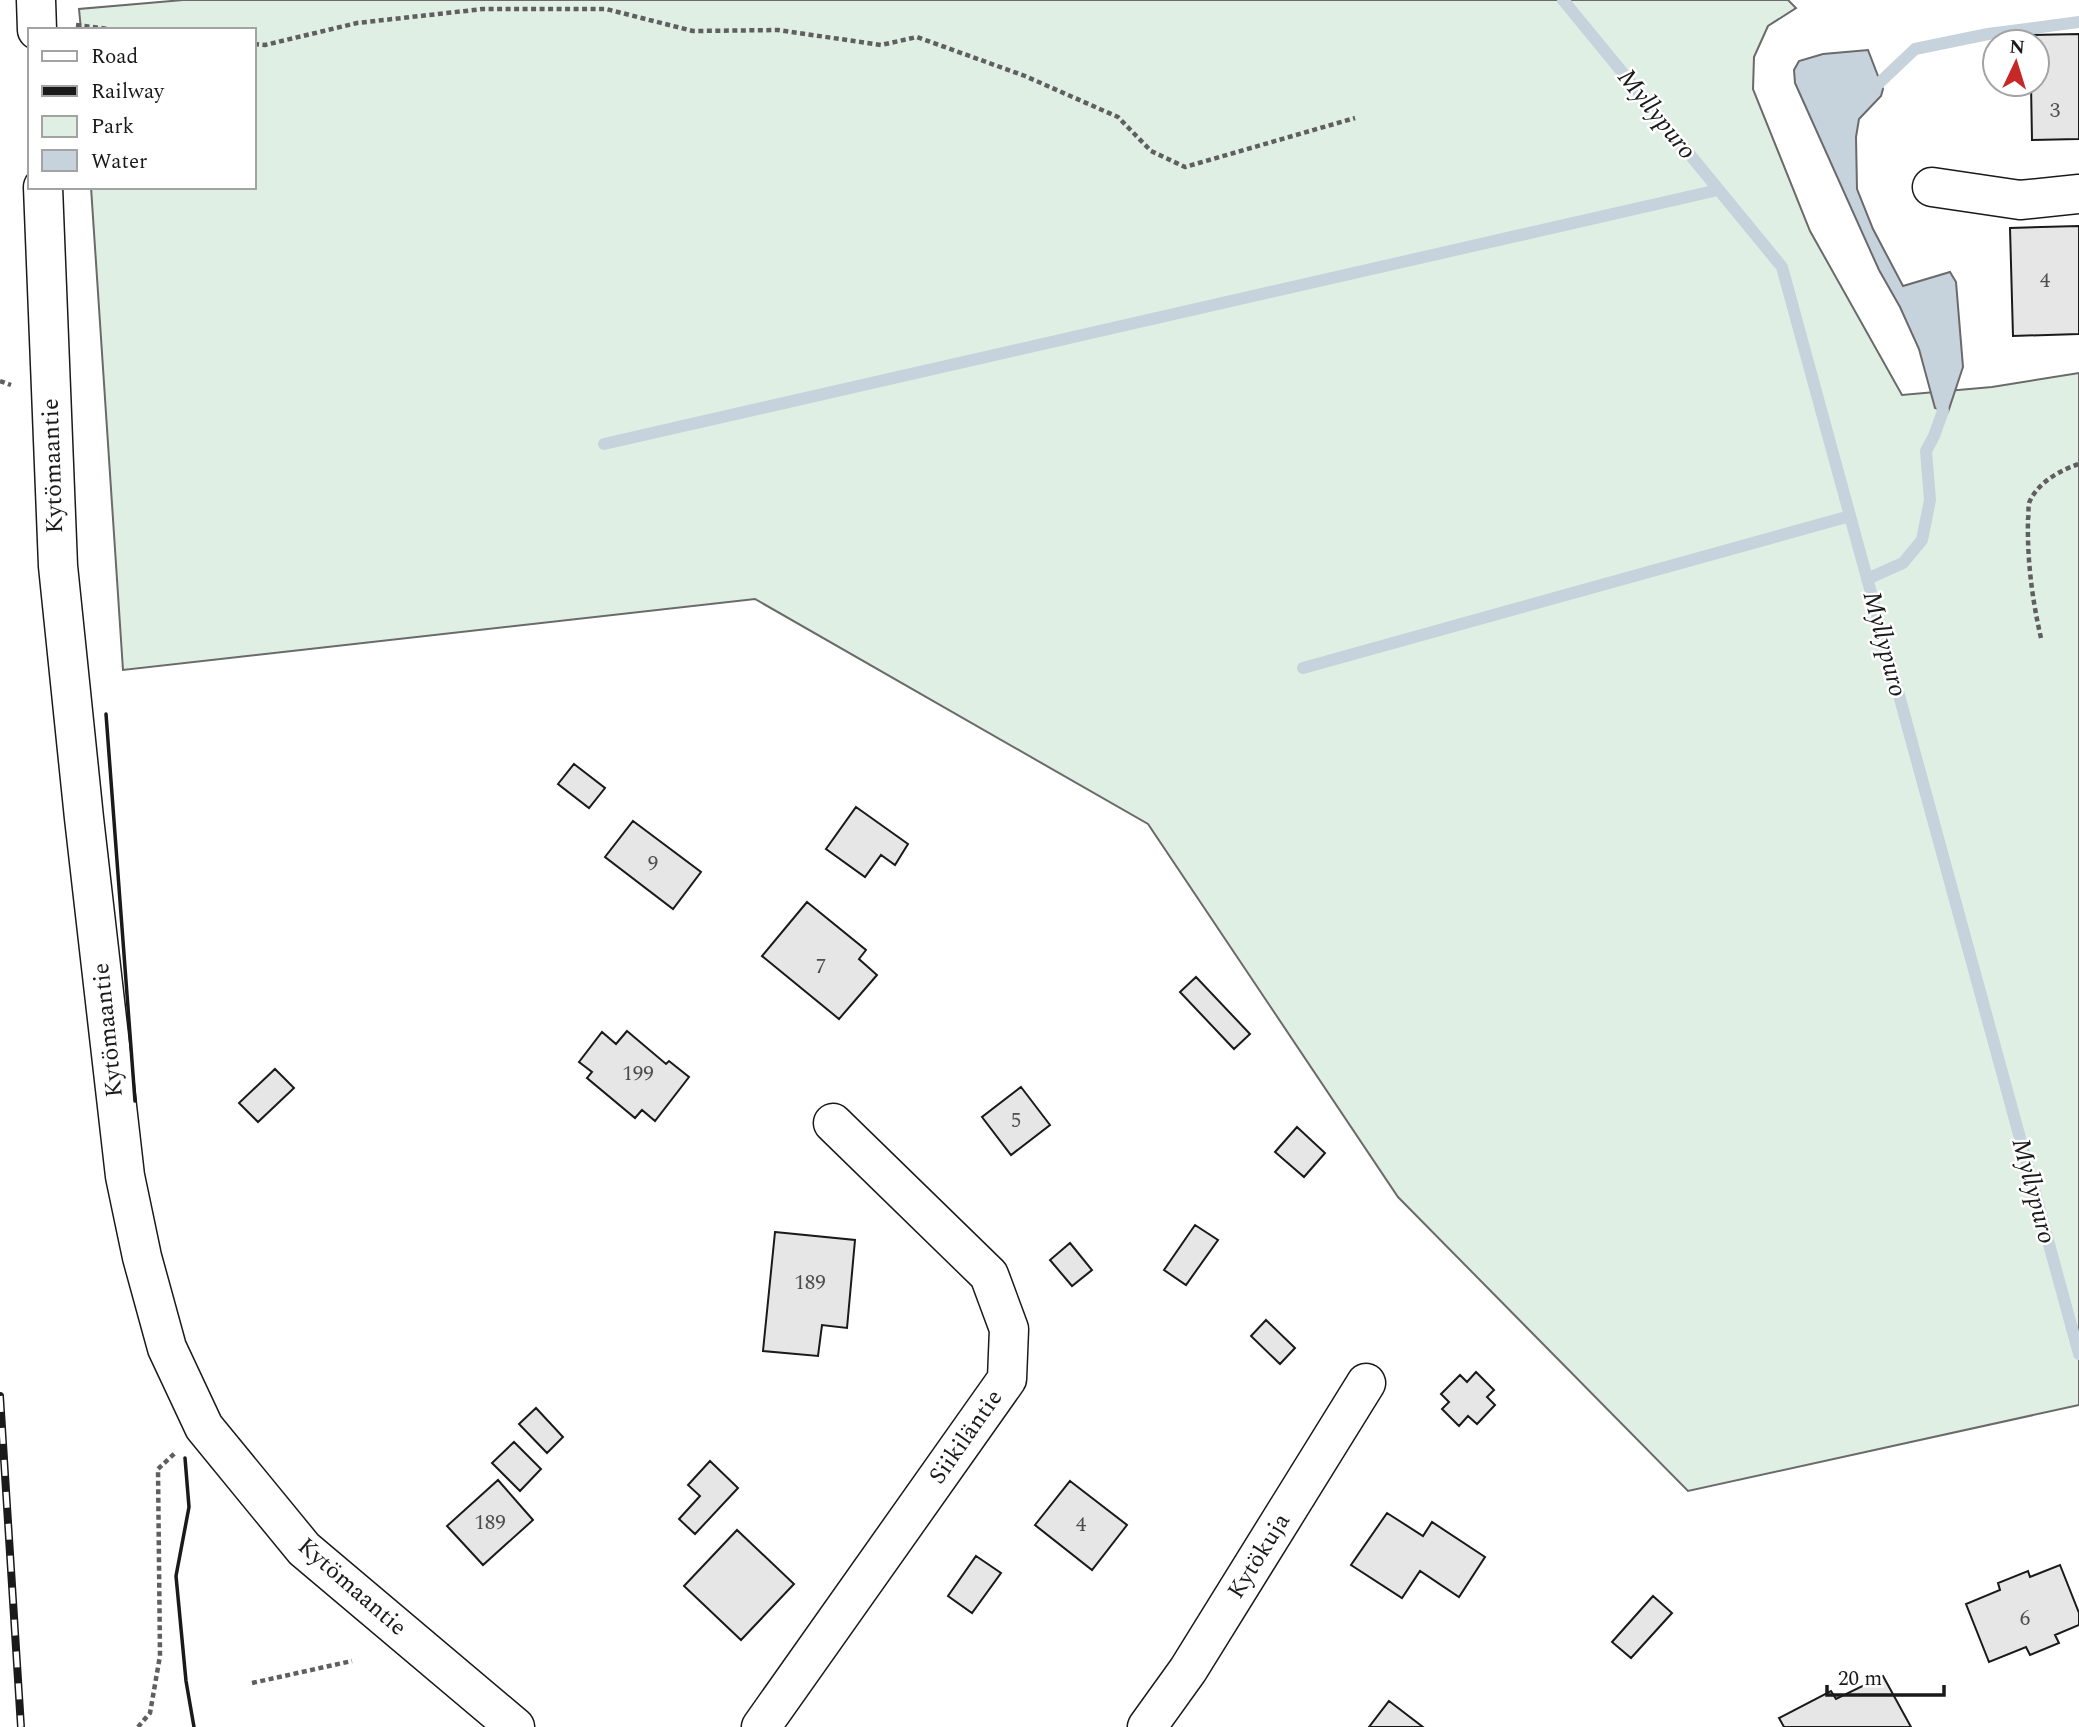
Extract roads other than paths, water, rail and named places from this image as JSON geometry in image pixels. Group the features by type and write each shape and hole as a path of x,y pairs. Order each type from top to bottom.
{"street":[{"path":"36,0 37,28"},
{"path":"1932,187 2020,200 2079,194"},
{"name":"Kytömaantie","path":"43,189 58,566 125,1176 142,1258 167,1348 204,1427 304,1549 515,1727"},
{"name":"Siikiläntie","path":"761,1727 1007,1379 1009,1329 989,1275 833,1123"},
{"name":"Kytökuja","path":"1147,1727 1188,1670 1367,1383"}],"water":[{"path":"1868,50 1883,89 1881,96 1859,119 1856,137 1857,189 1873,229 1903,286 1950,272 1956,282 1963,367 1948,412 1935,408 1919,349 1879,270 1795,83 1794,70 1799,61 1823,54"}],"waterway":[{"name":"Myllypuro","path":"1563,0 1782,267 2079,1354"},
{"path":"1865,87 1876,86 1915,49 1988,34 2079,22"},
{"path":"604,444 1718,190"},
{"path":"1867,579 1903,563 1922,540 1930,500 1926,451 1943,411 1940,394"},
{"path":"1303,668 1850,516"}],"railway":[{"path":"0,1396 21,1727"}]}
